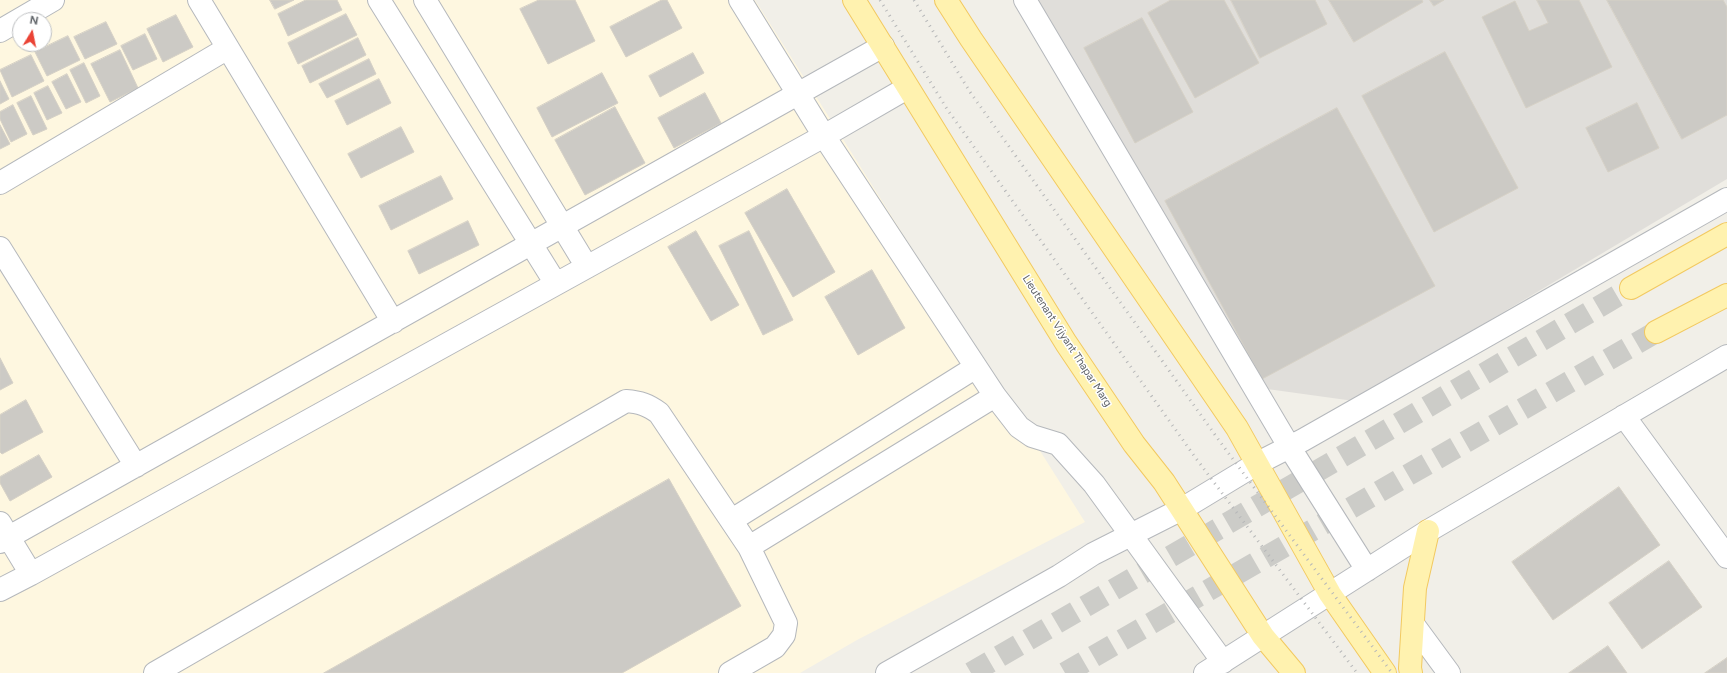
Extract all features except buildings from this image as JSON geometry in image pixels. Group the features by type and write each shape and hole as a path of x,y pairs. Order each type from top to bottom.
{"main road":[{"name":"Lieutenant Vijyant Thapar Marg","path":"854,0 1066,343 1134,444 1164,482 1263,636 1294,673"},
{"path":"946,0 971,39 1237,428 1258,463 1330,594 1385,673"},
{"path":"1632,288 1727,234"},
{"path":"1656,332 1727,295"},
{"path":"1411,673 1410,668 1416,588 1428,532"}],"street":[{"path":"0,31 53,0"},
{"path":"199,0 393,322"},
{"path":"378,0 556,284"},
{"path":"425,0 587,267"},
{"path":"740,0 824,136 995,396 1020,427 1032,436 1058,444 1094,484 1131,534 1214,667 1428,532 1727,356"},
{"path":"1030,2 1290,448 1367,570"},
{"path":"31,574 3,534 136,466 883,46"},
{"path":"0,182 228,48"},
{"path":"0,590 824,136 907,88"},
{"path":"888,673 1059,576 1093,554 1182,509 1258,463 1290,448 1727,199"},
{"path":"0,248 136,466"},
{"path":"732,520 976,367"},
{"path":"749,547 995,396"},
{"path":"155,673 626,402 648,405 659,413 749,547 786,623 784,635 775,647 730,673"},
{"path":"1624,416 1727,557"},
{"path":"1413,624 1449,673"}],"shaded area":[{"path":"0,0 755,0 1085,522 857,640 800,673 0,673"},
{"path":"1023,0 1727,0 1727,179 1354,401 1260,388"}],"tunnel":[{"path":"971,673 1631,288"},
{"path":"1065,673 1656,332"}],"railway":[{"path":"880,0 947,109 1195,457 1357,673"},
{"path":"914,0 970,92 1218,439 1392,673"}]}
